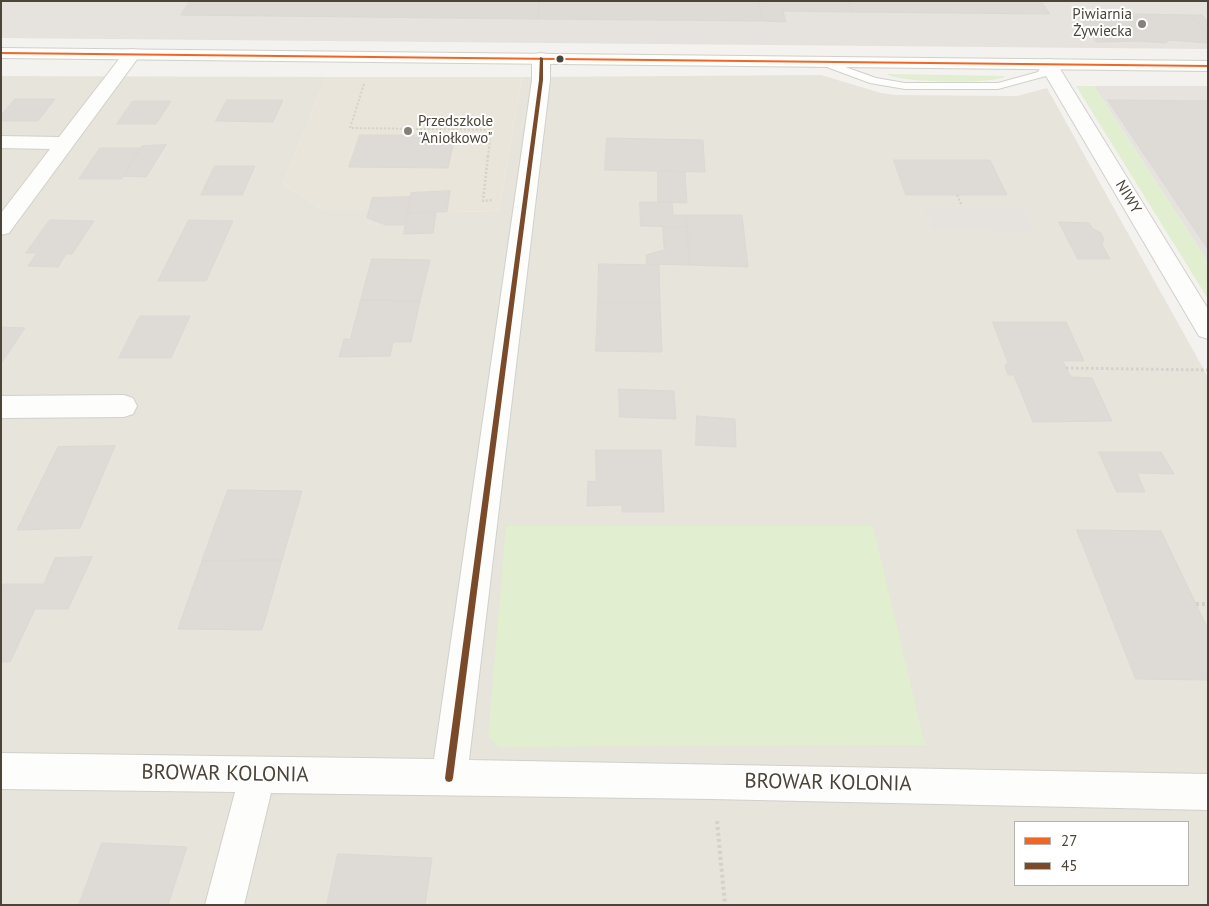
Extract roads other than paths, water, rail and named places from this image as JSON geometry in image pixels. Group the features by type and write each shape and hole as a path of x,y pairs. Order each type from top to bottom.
{"street":[{"path":"1,53 1208,66"},
{"path":"1,228 132,54"},
{"path":"449,778 541,80 541,58"},
{"name":"NIWY","path":"1048,64 1208,330"},
{"path":"1,142 66,143"},
{"path":"1,407 124,406"},
{"name":"BROWAR KOLONIA","path":"1,771 712,781 1208,792"},
{"path":"224,905 258,775"}],"lane":[{"path":"820,61 874,81 905,86 998,86 1042,74 1048,64"}],"place":[{"name":"Piwiarnia Żywiecka","path":"1142,24"},
{"name":"Przedszkole \"Aniołkowo\"","path":"408,131"}]}
